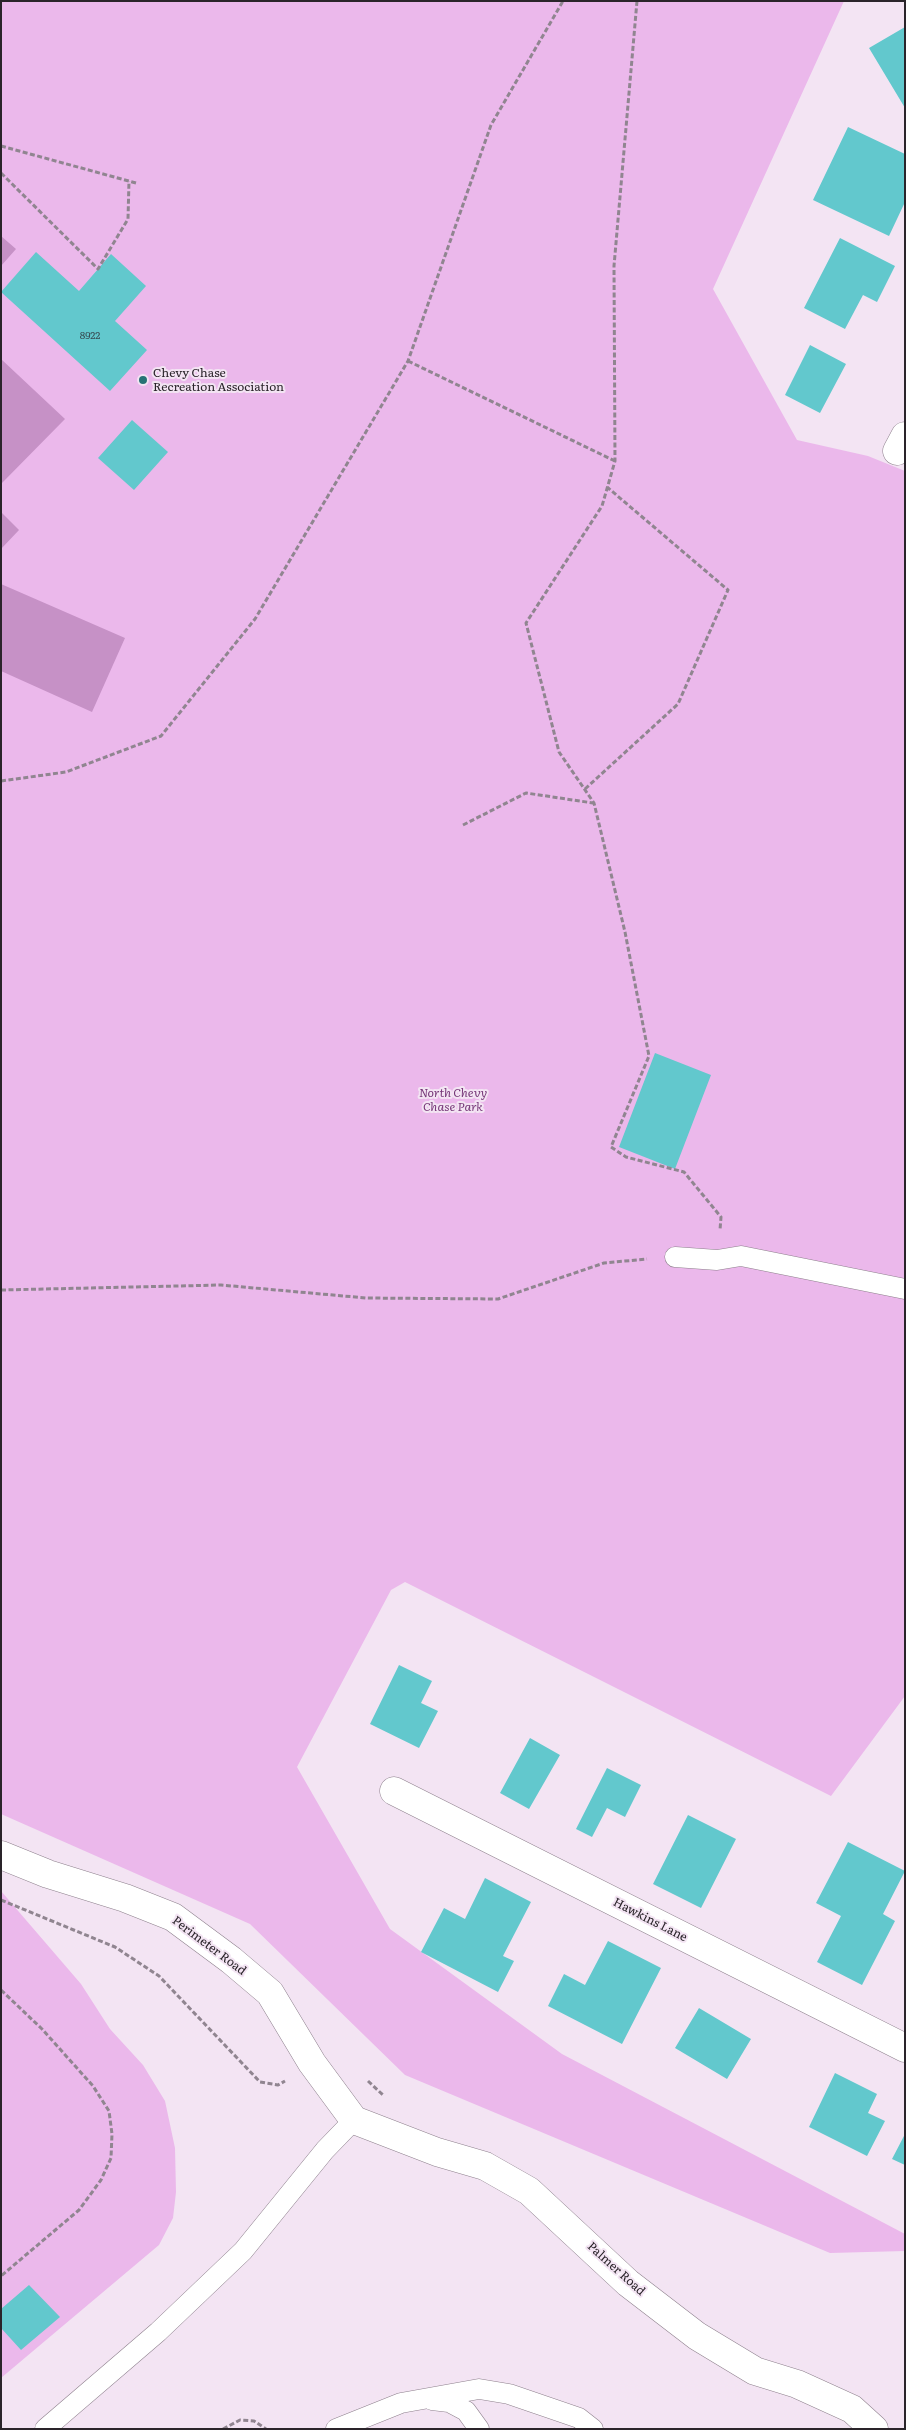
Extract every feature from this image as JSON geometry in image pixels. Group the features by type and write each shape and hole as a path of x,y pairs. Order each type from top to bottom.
{"street":[{"name":"Hawkins Lane","path":"394,1792 905,2048"},
{"name":"Perimeter Road","path":"1,1855 48,1874 125,1898 173,1917 230,1960 270,1994 312,2062 354,2120"},
{"name":"Palmer Road","path":"354,2120 437,2152 484,2166 529,2191 628,2283 697,2336 755,2371 798,2384 852,2409 874,2429"}],"lane":[{"path":"676,1256 717,1260 741,1256 905,1289"},
{"path":"45,2429 158,2332 243,2251 325,2150 354,2120"},
{"path":"336,2429 401,2403 479,2389 509,2394 579,2418 593,2429"},
{"path":"421,2399 448,2402 466,2411 479,2429"}],"path":[{"path":"1,781 66,772 161,736 255,618 408,361 491,124 563,1"},
{"path":"637,1 614,266 615,461 602,506 526,623 559,752 594,803 625,932 649,1056 611,1147 626,1158 684,1172 722,1217 717,1260"},
{"path":"1,146 136,182"},
{"path":"1,172 98,269 128,219 129,181"},
{"path":"408,361 615,461"},
{"path":"585,789 678,704 728,590 607,487"},
{"path":"464,825 526,793 594,803"},
{"path":"1,1290 221,1285 366,1298 498,1299 604,1263 676,1256"},
{"path":"1,1900 115,1946 159,1976 260,2082 278,2085 293,2078"},
{"path":"1,1990 42,2029 93,2086 109,2111 112,2134 111,2158 101,2180 79,2210 1,2276"},
{"path":"222,2429 240,2420 254,2420 266,2429"}],"green space":[{"name":"North Chevy Chase Park","path":"1,1 844,1 713,289 797,440 868,456 905,471 905,1696 831,1796 405,1582 391,1590 297,1767 390,1929 562,2054 905,2234 905,2251 830,2253 405,2075 250,1924 1,1814"},
{"path":"1,1891 81,1984 110,2029 143,2065 165,2101 175,2148 176,2192 173,2218 159,2245 1,2378"}],"shaded area":[{"path":"1,236 16,249 1,266"},
{"path":"1,359 65,419 1,484"},
{"path":"1,512 19,530 1,549"},
{"path":"1,584 125,638 92,712 1,671"}],"building":[{"path":"905,27 905,108 869,48"},
{"path":"848,127 905,154 905,202 889,236 813,200"},
{"path":"840,238 895,266 877,302 863,295 845,329 804,308"},
{"name":"Chevy Chase Recreation Association","path":"36,252 79,291 111,254 146,286 115,321 147,350 110,391 1,292"},
{"path":"810,345 846,364 820,413 785,395"},
{"path":"132,420 168,452 134,490 98,458"},
{"path":"655,1053 711,1075 675,1169 619,1147"},
{"path":"399,1665 432,1681 421,1703 438,1711 419,1748 370,1724"},
{"path":"530,1738 560,1755 529,1809 500,1793"},
{"path":"607,1768 641,1785 625,1817 607,1808 592,1837 576,1829"},
{"path":"688,1815 736,1839 701,1908 653,1884"},
{"path":"848,1842 905,1871 883,1914 895,1921 862,1985 817,1962 841,1916 816,1903"},
{"path":"485,1878 531,1902 503,1956 514,1961 498,1992 421,1952 444,1908 465,1919"},
{"path":"608,1941 661,1968 622,2044 548,2006 564,1974 585,1985"},
{"path":"699,2008 751,2039 727,2079 675,2048"},
{"path":"835,2073 877,2094 868,2113 885,2121 867,2156 809,2127"},
{"path":"905,2134 905,2165 892,2159"},
{"path":"29,2285 60,2317 21,2350 1,2328 1,2309"}],"place":[{"name":"Chevy Chase Recreation Association","path":"143,380"}]}
